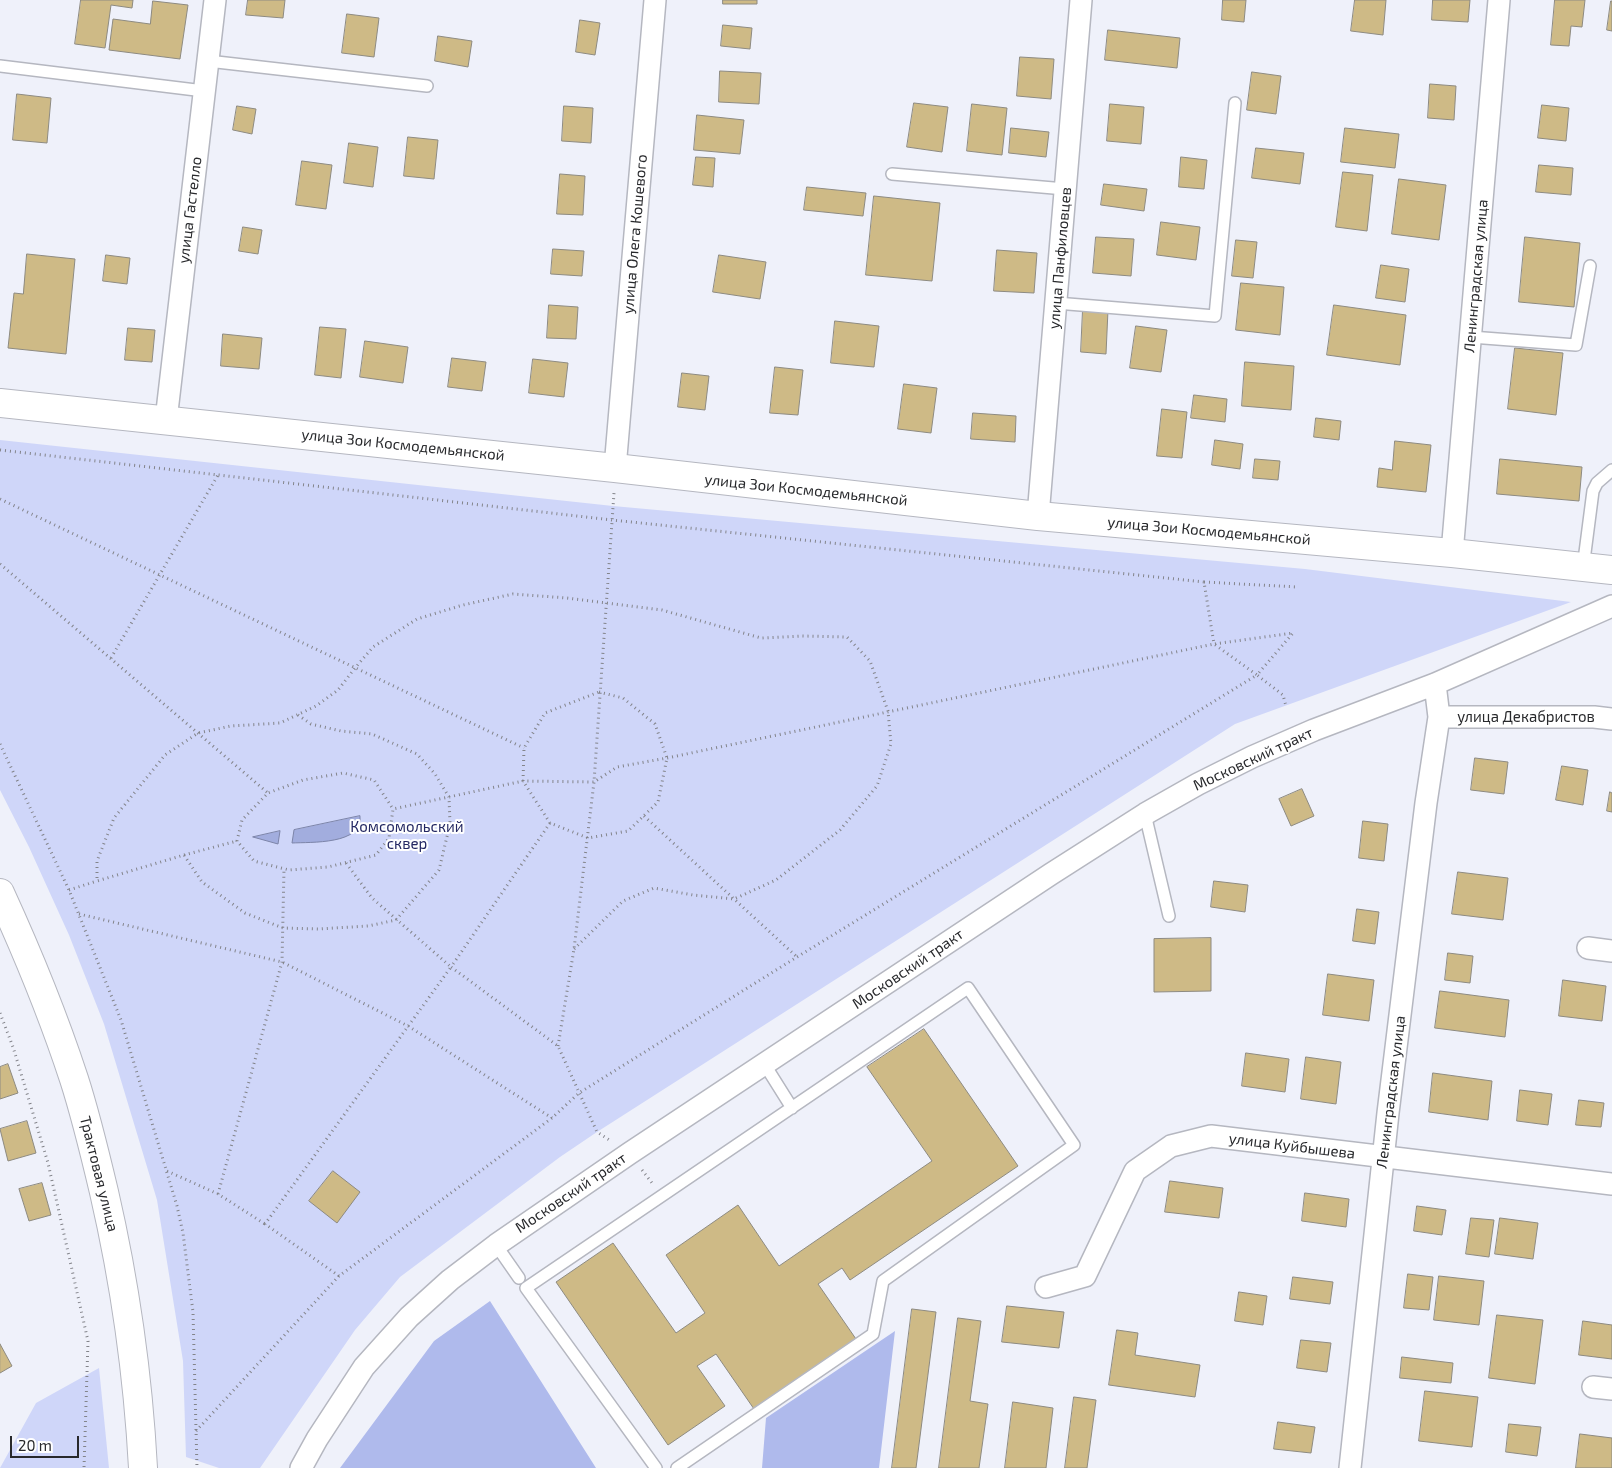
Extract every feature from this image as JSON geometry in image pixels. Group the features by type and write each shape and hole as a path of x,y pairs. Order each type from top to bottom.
{"main road":[{"name":"улица Зои Космодемьянской","path":"0,403 614,468 1038,516 1452,552 1612,570"},
{"name":"Трактовая улица","path":"0,893 35,972 54,1022 92,1138 122,1272 141,1421 144,1468"}],"street":[{"name":"улица Гастелло","path":"166,420 215,0"},
{"name":"улица Олега Кошевого","path":"614,468 655,0"},
{"name":"улица Панфиловцев","path":"1038,516 1082,0"},
{"name":"Ленинградская улица","path":"1452,552 1499,0"},
{"name":"Московский тракт","path":"301,1468 317,1439 364,1368 409,1317 450,1280 496,1245 630,1153 1145,814 1252,756 1435,684 1612,606"},
{"name":"Ленинградская улица","path":"1350,1468 1383,1158 1424,813 1439,717 1435,684"},
{"name":"улица Декабристов","path":"1439,717 1594,716 1612,719"},
{"path":"1588,948 1612,952"},
{"name":"улица Куйбышева","path":"1046,1287 1085,1276 1135,1172 1170,1146 1210,1136 1612,1184"}],"lane":[{"path":"208,61 427,86"},
{"path":"0,66 204,91"},
{"path":"1056,304 1215,316 1235,102"},
{"path":"892,174 1065,189"},
{"path":"1471,337 1576,346 1590,266"},
{"path":"1583,568 1594,491 1597,483 1612,470"},
{"path":"1145,814 1169,916"},
{"path":"656,1468 526,1288 968,988 1074,1144 884,1281 873,1334 676,1468"},
{"path":"765,1065 792,1108"},
{"path":"496,1245 519,1278"}],"path":[{"path":"0,450 612,520 1204,582 1297,587"},
{"path":"558,1046 574,949 594,782 614,468"},
{"path":"111,658 218,475"},
{"path":"0,499 524,748"},
{"path":"0,564 268,793"},
{"path":"1204,582 1214,644 1283,695 1286,706"},
{"path":"97,881 97,860 114,818 165,755 198,733 231,726 280,723 316,706 338,690 373,647 417,618 513,594 567,598 662,610 761,638 802,636 847,637 870,661 888,711 890,744 877,786 840,830 776,880 734,899 693,895 654,888 623,901 574,949"},
{"path":"196,1430 339,1276 552,1118 579,1093 1257,675 1292,633 1214,644 616,767 594,782 523,782 393,809"},
{"path":"599,692 622,698 655,724 667,758 658,802 628,830 588,838 550,823 523,782 524,748 545,713 599,692"},
{"path":"184,855 202,882 245,913 283,928 318,929 368,926 396,920 439,870 450,824 450,797 435,774 417,754 372,734 341,731 310,724 298,715"},
{"path":"0,744 69,890 121,1020 182,1227 193,1312 197,1468"},
{"path":"343,772 374,780 393,809 390,838 376,855 328,867 284,869 254,860 237,841 242,820 268,793 304,780 343,772"},
{"path":"644,816 797,957"},
{"path":"265,1224 451,967 550,823"},
{"path":"69,890 237,841"},
{"path":"346,863 372,898 396,920 451,967 558,1046 597,1132 630,1153 661,1197"},
{"path":"218,1194 282,962 284,869"},
{"path":"79,914 282,962 408,1026 552,1118"},
{"path":"0,1013 13,1047 48,1163 88,1341 84,1468"},
{"path":"166,1170 218,1194 265,1224 339,1276"}],"green space":[{"name":"Комсомольский сквер","path":"0,440 613,506 1305,569 1571,602 1235,724 597,1132 560,1157 400,1277 355,1330 260,1468 219,1468 186,1457 183,1361 157,1200 104,1024 69,935 29,847 0,790"},
{"path":"99,1368 109,1468 0,1468 36,1403"}],"shaded area":[{"path":"360,816 359,825 354,832 345,837 322,842 292,843 294,830"},
{"path":"280,831 278,844 253,837"},
{"path":"490,1301 596,1468 340,1468 434,1341"},
{"path":"895,1331 879,1468 762,1468 766,1418"}],"building":[{"path":"81,0 133,0 132,8 111,5 105,48 75,44"},
{"path":"248,0 285,0 283,18 246,15"},
{"path":"723,0 757,0 757,4 723,4"},
{"path":"1223,0 1246,0 1244,22 1222,20"},
{"path":"1355,0 1386,0 1383,35 1351,31"},
{"path":"1433,0 1470,0 1468,22 1432,20"},
{"path":"1555,0 1585,0 1582,27 1571,26 1569,46 1551,45"},
{"path":"153,1 188,5 180,59 109,50 113,19 150,24"},
{"path":"1612,1 1612,31 1607,30"},
{"path":"347,14 379,18 374,57 342,53"},
{"path":"580,20 600,23 595,55 576,52"},
{"path":"723,25 752,28 750,49 721,46"},
{"path":"1108,30 1180,38 1177,68 1105,60"},
{"path":"438,36 472,41 468,67 435,61"},
{"path":"1020,57 1054,59 1051,99 1017,96"},
{"path":"720,71 761,73 759,104 719,102"},
{"path":"1252,72 1281,76 1276,114 1247,110"},
{"path":"1430,84 1456,86 1454,120 1428,118"},
{"path":"17,94 51,98 47,143 13,140"},
{"path":"914,103 948,107 942,152 907,147"},
{"path":"972,104 1007,108 1002,155 967,151"},
{"path":"1110,104 1144,107 1141,144 1107,141"},
{"path":"1542,105 1569,108 1566,141 1538,138"},
{"path":"237,106 256,109 252,134 233,130"},
{"path":"564,106 593,108 591,143 562,141"},
{"path":"697,115 744,120 740,154 694,150"},
{"path":"1011,128 1049,132 1046,157 1009,153"},
{"path":"1345,128 1399,134 1395,168 1341,162"},
{"path":"408,137 438,140 434,179 404,176"},
{"path":"349,143 378,147 373,187 344,183"},
{"path":"1256,148 1304,153 1300,184 1252,178"},
{"path":"696,157 715,158 713,187 693,185"},
{"path":"1181,157 1207,160 1204,189 1179,187"},
{"path":"302,161 332,165 326,209 296,205"},
{"path":"1539,165 1573,168 1571,195 1536,192"},
{"path":"1343,172 1373,175 1367,231 1336,227"},
{"path":"560,174 585,176 583,215 557,214"},
{"path":"1399,179 1446,185 1439,240 1392,234"},
{"path":"1104,184 1147,189 1144,211 1101,205"},
{"path":"807,187 866,193 863,216 804,210"},
{"path":"874,196 940,203 932,281 866,275"},
{"path":"1161,222 1200,227 1196,260 1157,255"},
{"path":"243,227 262,230 258,254 239,251"},
{"path":"1096,237 1134,239 1131,276 1093,273"},
{"path":"1525,237 1580,243 1574,307 1519,302"},
{"path":"1236,240 1257,242 1253,278 1232,276"},
{"path":"553,249 584,251 582,276 551,274"},
{"path":"997,250 1037,253 1034,293 994,291"},
{"path":"27,254 75,259 66,354 8,348 14,293 23,294"},
{"path":"106,255 130,258 127,284 103,281"},
{"path":"719,255 766,262 760,299 713,292"},
{"path":"1381,265 1409,269 1405,302 1376,298"},
{"path":"1241,283 1284,287 1280,335 1236,330"},
{"path":"549,305 578,307 576,339 547,338"},
{"path":"1334,305 1406,315 1400,365 1327,355"},
{"path":"1083,309 1108,310 1106,354 1081,352"},
{"path":"835,321 879,326 874,367 831,363"},
{"path":"1136,326 1167,330 1161,372 1130,368"},
{"path":"320,327 346,329 341,378 315,375"},
{"path":"128,328 155,330 152,362 125,360"},
{"path":"223,334 262,338 259,369 221,366"},
{"path":"365,341 408,347 403,383 360,377"},
{"path":"1515,348 1563,353 1556,415 1508,409"},
{"path":"452,358 486,362 482,391 448,387"},
{"path":"533,359 568,363 564,397 529,393"},
{"path":"1245,362 1294,366 1291,410 1242,406"},
{"path":"775,367 803,370 798,415 770,413"},
{"path":"682,373 709,376 705,410 678,407"},
{"path":"904,384 937,388 931,433 898,429"},
{"path":"1194,395 1227,399 1225,422 1191,418"},
{"path":"1162,409 1187,412 1182,458 1157,456"},
{"path":"973,413 1016,416 1015,442 971,439"},
{"path":"1316,418 1341,421 1339,440 1314,437"},
{"path":"1215,440 1243,444 1240,469 1212,465"},
{"path":"1395,441 1431,445 1426,492 1377,487 1379,468 1392,470"},
{"path":"1255,459 1280,461 1278,480 1253,478"},
{"path":"1500,459 1582,467 1579,501 1497,494"},
{"path":"1475,758 1508,762 1504,794 1471,790"},
{"path":"1562,766 1588,770 1583,805 1556,800"},
{"path":"1302,789 1314,816 1291,826 1279,799"},
{"path":"1610,792 1612,793 1612,812 1607,811"},
{"path":"1363,821 1388,824 1384,861 1359,858"},
{"path":"1458,872 1508,878 1503,920 1452,914"},
{"path":"1214,881 1248,885 1245,912 1211,907"},
{"path":"1357,909 1379,912 1375,944 1353,941"},
{"path":"1211,938 1211,991 1154,992 1154,939"},
{"path":"1448,953 1473,956 1470,983 1445,980"},
{"path":"1328,974 1374,980 1369,1021 1323,1015"},
{"path":"1563,980 1606,986 1602,1021 1559,1016"},
{"path":"1440,991 1509,1000 1505,1037 1435,1028"},
{"path":"924,1029 1018,1166 850,1280 842,1268 818,1284 856,1339 754,1409 716,1354 697,1366 725,1406 668,1445 556,1282 613,1243 676,1333 705,1313 666,1255 738,1205 779,1266 932,1161 867,1067"},
{"path":"1246,1053 1289,1059 1285,1092 1242,1086"},
{"path":"1306,1057 1341,1062 1336,1104 1301,1099"},
{"path":"8,1064 18,1093 0,1099 0,1067"},
{"path":"1433,1073 1492,1081 1488,1120 1429,1112"},
{"path":"1520,1090 1552,1094 1548,1125 1517,1121"},
{"path":"1579,1100 1604,1103 1601,1127 1576,1125"},
{"path":"27,1121 36,1153 8,1161 0,1129"},
{"path":"333,1171 360,1192 337,1223 309,1201"},
{"path":"1170,1181 1223,1188 1219,1218 1165,1212"},
{"path":"42,1183 51,1215 29,1221 19,1189"},
{"path":"1305,1193 1349,1199 1346,1227 1302,1221"},
{"path":"1417,1206 1446,1210 1442,1235 1414,1231"},
{"path":"1471,1218 1494,1220 1489,1257 1466,1254"},
{"path":"1500,1218 1538,1223 1533,1259 1495,1254"},
{"path":"1408,1274 1433,1277 1429,1310 1404,1308"},
{"path":"1439,1276 1484,1281 1479,1325 1434,1320"},
{"path":"1293,1277 1333,1282 1330,1304 1290,1299"},
{"path":"1239,1292 1267,1296 1263,1325 1235,1321"},
{"path":"1007,1306 1064,1312 1059,1348 1002,1342"},
{"path":"912,1309 936,1312 916,1468 892,1468"},
{"path":"1497,1315 1543,1320 1535,1384 1489,1378"},
{"path":"958,1318 981,1321 970,1401 988,1404 979,1468 939,1468"},
{"path":"1583,1321 1612,1325 1612,1359 1579,1355"},
{"path":"1117,1330 1138,1333 1135,1355 1200,1365 1195,1397 1109,1385"},
{"path":"1301,1340 1331,1343 1327,1372 1297,1368"},
{"path":"0,1344 12,1366 0,1373"},
{"path":"1402,1357 1453,1363 1451,1383 1400,1378"},
{"path":"1425,1391 1478,1397 1472,1447 1419,1441"},
{"path":"1074,1397 1096,1400 1087,1468 1065,1468"},
{"path":"1013,1402 1053,1408 1046,1468 1005,1468"},
{"path":"1278,1422 1315,1427 1311,1453 1274,1449"},
{"path":"1509,1424 1541,1427 1537,1456 1506,1452"},
{"path":"1580,1434 1612,1438 1612,1468 1576,1468"}]}
